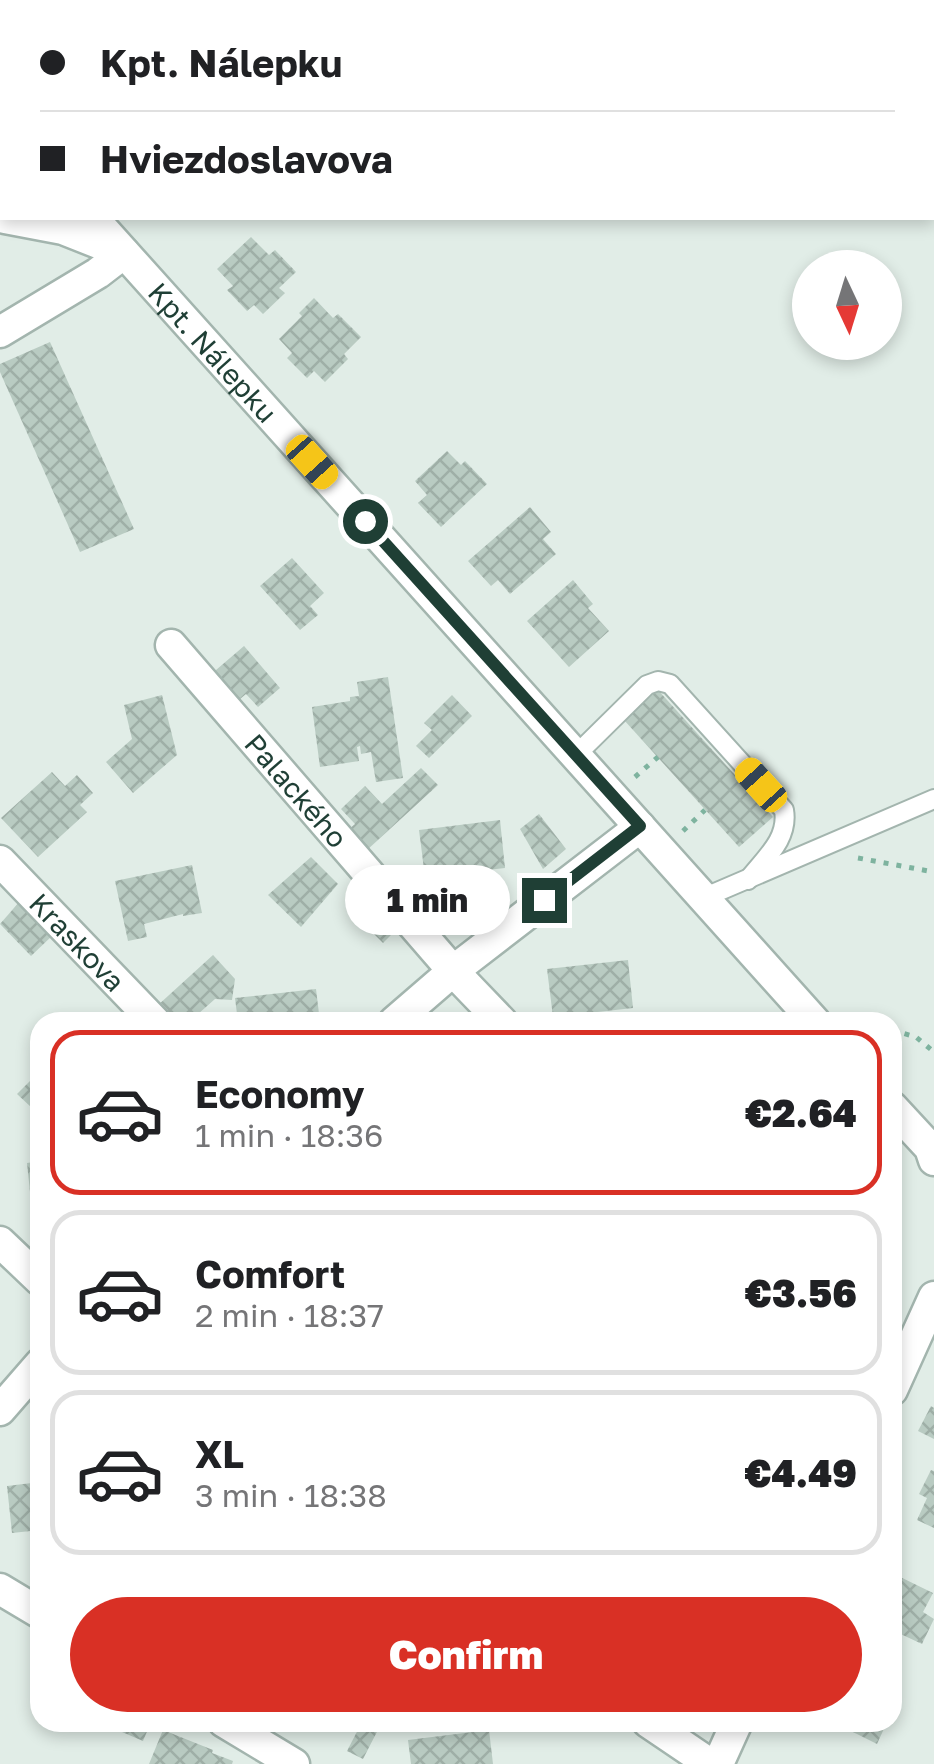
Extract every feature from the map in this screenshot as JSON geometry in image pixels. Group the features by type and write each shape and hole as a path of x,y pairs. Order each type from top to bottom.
{"street":[{"path":"17,220 62,229 124,253"},
{"name":"Kpt. Nálepku","path":"95,220 807,1012"},
{"path":"0,332 124,253"},
{"name":"Palackého","path":"172,646 493,1012"},
{"path":"406,1012 640,826"},
{"name":"Kraskova","path":"0,861 144,1012"},
{"path":"902,1118 930,1148 934,1160"},
{"path":"0,1242 30,1270"},
{"path":"902,1374 928,1334 934,1297"},
{"path":"0,1410 30,1376"},
{"path":"0,1589 30,1607"},
{"path":"241,1732 294,1764"},
{"path":"664,1732 714,1764 731,1732"}],"lane":[{"path":"576,755 646,685 658,681 670,684 784,810 783,836 748,880"},
{"path":"703,898 934,799"}],"path":[{"path":"625,786 658,758"},
{"path":"674,840 706,810"},
{"path":"814,849 934,872"},
{"path":"902,1033 916,1037 934,1052"}],"building":[{"path":"251,237 269,255 275,250 296,272 279,288 285,293 263,314 254,305 247,311 227,290 233,286 217,269"},
{"path":"314,298 333,318 338,314 361,337 344,354 348,359 325,382 314,371 307,378 287,358 292,353 279,339"},
{"path":"50,342 134,529 80,552 0,372 0,364"},
{"path":"447,451 461,465 465,461 487,484 441,527 418,503 427,495 415,481"},
{"path":"530,507 551,532 543,539 556,554 510,594 498,580 491,586 468,561"},
{"path":"292,558 324,593 310,606 318,615 300,630 260,586"},
{"path":"573,580 593,604 588,608 609,631 569,667 527,621"},
{"path":"244,646 280,688 258,707 246,694 234,704 209,676"},
{"path":"388,677 403,778 376,782 371,752 361,754 360,746 359,761 320,767 312,707 350,701 350,697 359,696 357,682"},
{"path":"658,690 773,817 739,847 624,720"},
{"path":"162,695 177,755 133,793 106,762 132,739 124,705"},
{"path":"452,695 472,716 429,758 416,746 432,730 424,723"},
{"path":"421,768 438,785 367,850 348,830 355,824 341,809 365,786 382,804"},
{"path":"52,772 65,786 77,775 93,793 80,805 87,812 38,857 1,818"},
{"path":"539,814 566,849 543,869 520,829"},
{"path":"500,820 505,868 425,877 419,830"},
{"path":"311,857 338,884 301,927 268,895"},
{"path":"192,865 202,913 144,924 147,937 128,941 115,881"},
{"path":"362,891 399,927 383,943 347,907"},
{"path":"21,900 53,935 31,956 0,924"},
{"path":"213,955 235,979 232,1000 215,999 200,1012 163,1012 157,1006"},
{"path":"628,960 633,1008 552,1012 547,969"},
{"path":"316,989 319,1012 237,1012 235,998"},
{"path":"30,1081 30,1106 17,1094"},
{"path":"931,1406 934,1408 934,1439 918,1431"},
{"path":"931,1470 934,1528 917,1520 927,1498 919,1494"},
{"path":"30,1483 30,1531 12,1533 7,1486"},
{"path":"902,1578 933,1593 923,1612 934,1619 922,1644 902,1635"},
{"path":"122,1732 147,1732 143,1741"},
{"path":"162,1732 233,1761 232,1764 149,1764"},
{"path":"357,1732 377,1732 363,1759 347,1751"},
{"path":"489,1732 493,1764 411,1764 408,1740"},
{"path":"853,1732 882,1732 877,1744"}],"route":[{"path":"365,521 640,826 544,900"}]}
